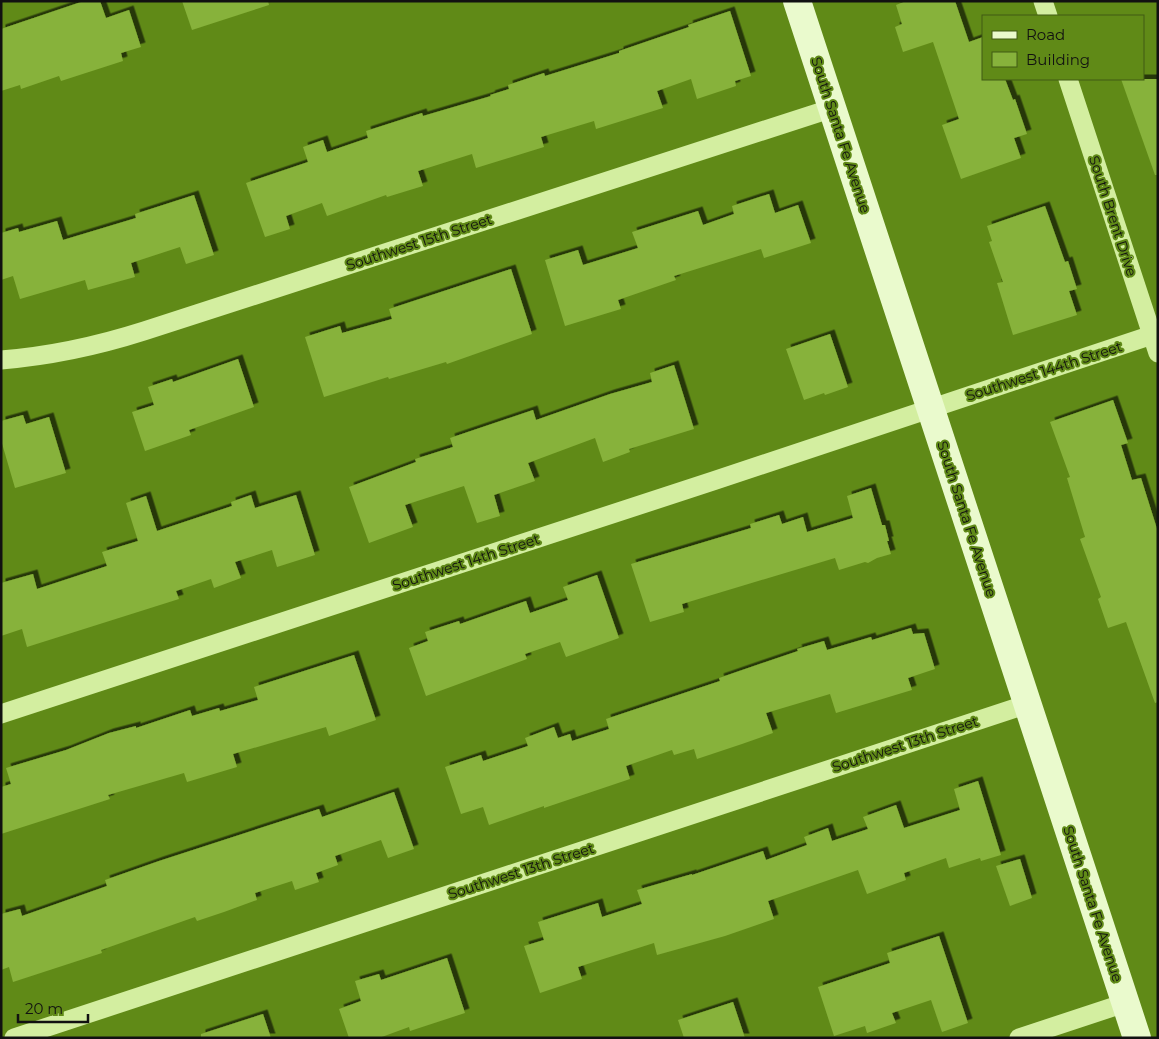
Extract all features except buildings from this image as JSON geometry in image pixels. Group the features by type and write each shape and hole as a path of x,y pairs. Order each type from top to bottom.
{"main road":[{"name":"South Santa Fe Avenue","path":"797,1 1137,1038"}],"street":[{"path":"1043,1 1048,15"},
{"name":"South Brent Drive","path":"1068,80 1155,334 1158,353"},
{"name":"Southwest 15th Street","path":"1,360 63,352 117,340 833,108"},
{"name":"Southwest 144th Street","path":"930,409 1155,334"},
{"name":"Southwest 14th Street","path":"1,714 930,409"},
{"name":"Southwest 13th Street","path":"14,1038 1028,704"},
{"path":"1019,1038 1125,1003"}]}
